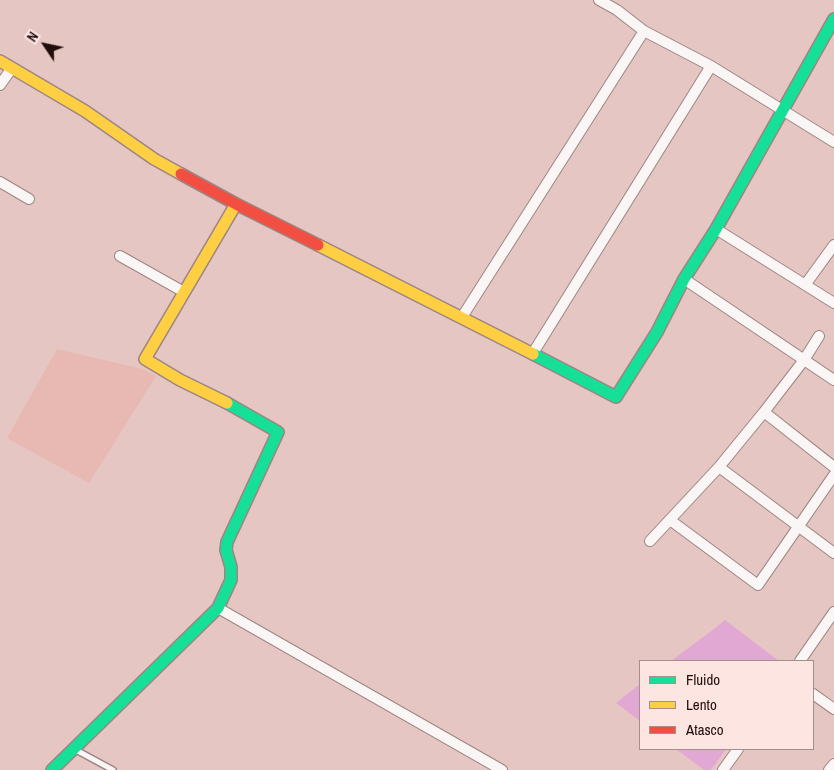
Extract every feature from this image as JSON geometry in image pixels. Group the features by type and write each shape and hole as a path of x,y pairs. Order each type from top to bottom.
{"street":[{"path":"599,0 617,10 644,31 711,66 834,142"},
{"path":"0,61 85,111 154,159 236,204 533,353 616,397 657,332 684,279 716,229 834,19"},
{"path":"462,317 644,31"},
{"path":"533,353 711,66"},
{"path":"0,85 12,68"},
{"path":"0,182 29,199"},
{"path":"52,770 218,608 231,580 226,550 227,542 278,432 180,380 145,359 236,204"},
{"path":"716,229 834,303"},
{"path":"806,285 834,245"},
{"path":"120,256 184,292"},
{"path":"684,279 834,380"},
{"path":"650,541 719,467 804,360 818,336"},
{"path":"764,412 834,467"},
{"path":"719,467 834,553"},
{"path":"670,520 758,585 834,475"},
{"path":"218,608 502,770"},
{"path":"801,660 834,612"},
{"path":"814,695 834,709"},
{"path":"723,770 737,750"},
{"path":"829,770 834,764"}],"lane":[{"path":"74,749 113,770"}],"shaded area":[{"path":"57,349 142,369 156,376 89,483 7,438"},
{"path":"725,620 778,660 672,660"},
{"path":"639,685 639,720 616,703"},
{"path":"677,750 725,750 711,770 704,770"}],"traffic: fast":[{"path":"533,354 616,397 657,332 684,279 716,229 834,19"},
{"path":"52,770 218,608 231,580 231,567 226,550 227,542 278,432 227,403"}],"traffic: slow":[{"path":"0,61 85,111 154,159 181,174"},
{"path":"227,403 180,380 145,359 236,204"},
{"path":"318,245 533,354"}],"traffic: jam":[{"path":"181,174 318,245"}]}
